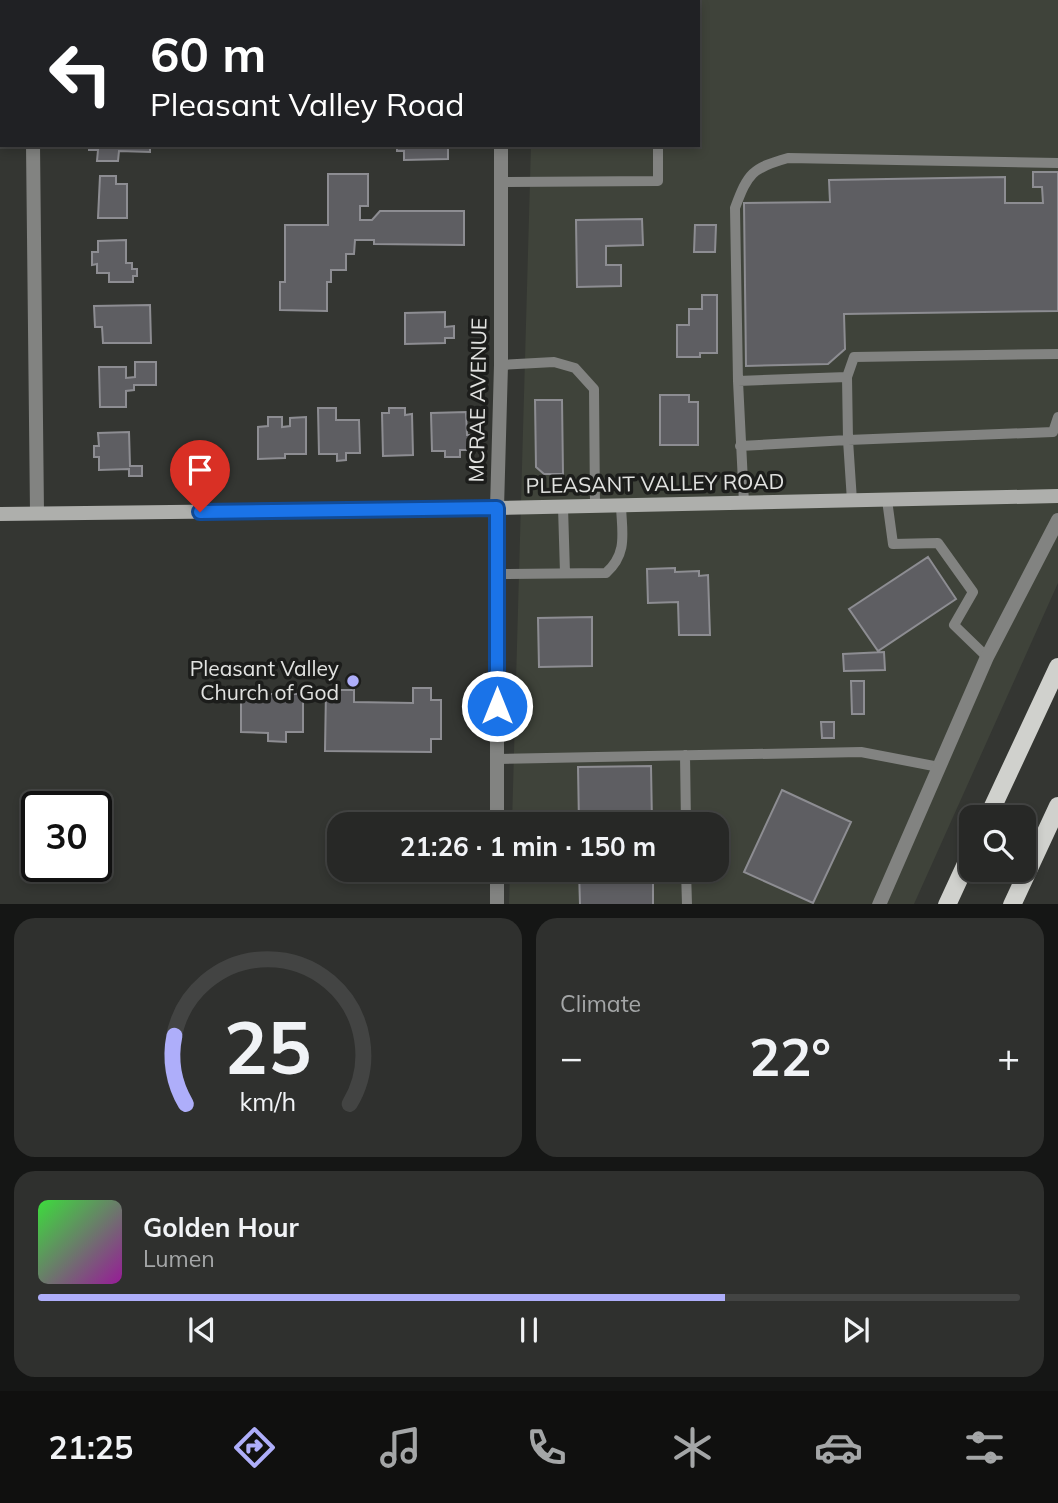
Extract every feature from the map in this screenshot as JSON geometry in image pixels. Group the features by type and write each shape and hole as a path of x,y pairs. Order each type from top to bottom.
{"main road":[{"path":"994,805 1058,667"},
{"path":"1012,904 1058,806"},
{"path":"947,904 959,879"}],"street":[{"path":"33,147 37,513"},
{"name":"MCRAE AVENUE","path":"497,812 497,508 502,365 501,147"},
{"name":"PLEASANT VALLEY ROAD","path":"0,514 563,507 1058,496"},
{"path":"879,904 987,657 1058,520"},
{"path":"497,882 497,904"}],"lane":[{"path":"501,182 658,180 658,147"},
{"path":"744,503 738,381 735,208 743,186 760,166 788,158 1058,163"},
{"path":"852,501 847,377 854,357 1058,354"},
{"path":"502,365 554,362 575,368 594,388 595,506"},
{"path":"738,381 847,377"},
{"path":"740,446 1053,432 1058,417"},
{"path":"887,500 893,544 938,543 973,592 954,625 987,657"},
{"path":"497,574 606,573 616,564 623,549 621,506"},
{"path":"563,507 565,573"},
{"path":"498,759 860,752 939,766"},
{"path":"685,755 686,812"},
{"path":"686,882 687,904"}],"shaded area":[{"path":"700,0 1058,0 1058,583 914,904 509,904 510,882 729,882 729,812 512,812 531,147 700,147"}],"building":[{"path":"89,147 150,147 150,152 119,151 118,161 97,161 98,150 89,150"},
{"path":"397,147 448,147 448,159 404,160 404,151 397,151"},
{"path":"1033,172 1058,172 1058,311 844,314 845,349 828,364 746,366 744,203 830,202 829,180 1005,177 1005,203 1043,203 1042,187 1033,187"},
{"path":"328,174 368,174 368,206 360,206 360,220 372,220 380,211 464,211 464,245 374,244 374,240 355,240 354,254 346,254 346,270 331,270 331,282 327,282 327,311 280,310 280,282 285,282 285,225 328,225"},
{"path":"100,176 116,176 116,184 127,184 127,218 98,218"},
{"path":"642,219 643,245 606,246 606,265 621,265 621,286 577,287 576,220"},
{"path":"695,225 716,225 715,252 694,252"},
{"path":"126,240 126,263 132,263 132,269 137,269 137,276 133,276 133,282 109,282 109,273 97,273 97,264 92,265 92,252 98,252 98,241"},
{"path":"702,295 717,295 717,353 700,353 700,357 677,357 677,325 689,325 689,309 702,309"},
{"path":"150,305 151,343 103,343 102,327 95,327 94,306"},
{"path":"445,312 445,327 454,326 454,338 445,338 445,343 405,344 405,313"},
{"path":"135,362 156,362 156,385 134,385 134,390 126,391 126,407 100,407 99,367 126,367 126,378 135,377"},
{"path":"660,395 689,395 689,402 698,402 698,445 660,445"},
{"path":"535,400 562,400 563,474 544,474 536,467"},
{"path":"318,408 336,408 336,420 359,420 360,453 346,453 346,460 337,461 337,454 319,454"},
{"path":"389,408 405,408 405,415 412,414 413,455 383,456 382,413 389,413"},
{"path":"466,412 467,435 474,435 474,450 460,450 460,457 445,457 445,451 432,451 431,413"},
{"path":"268,417 282,417 282,427 290,426 290,418 306,417 306,454 285,454 285,458 258,459 258,427 268,426"},
{"path":"129,432 130,466 142,466 142,476 129,476 129,469 99,470 99,457 94,457 94,446 99,446 98,433"},
{"path":"928,557 956,599 878,651 849,609"},
{"path":"675,568 675,572 699,571 699,576 708,575 710,635 679,635 678,602 648,603 647,569"},
{"path":"592,617 592,666 539,667 538,618"},
{"path":"884,652 885,670 844,671 843,654"},
{"path":"851,681 864,681 864,714 852,714"},
{"path":"413,688 431,688 431,700 441,700 441,739 431,739 431,752 325,751 326,690 354,690 354,702 413,703"},
{"path":"241,694 303,694 303,732 286,732 286,742 268,741 268,733 241,732"},
{"path":"821,722 834,722 834,738 822,738"},
{"path":"651,766 652,812 579,812 578,767"},
{"path":"782,790 851,822 813,903 744,872"},
{"path":"579,882 653,882 653,904 580,904"}],"place":[{"name":"Pleasant Valley Church of God","path":"353,681"}],"route":[{"path":"200,512 497,508 497,706"}]}
